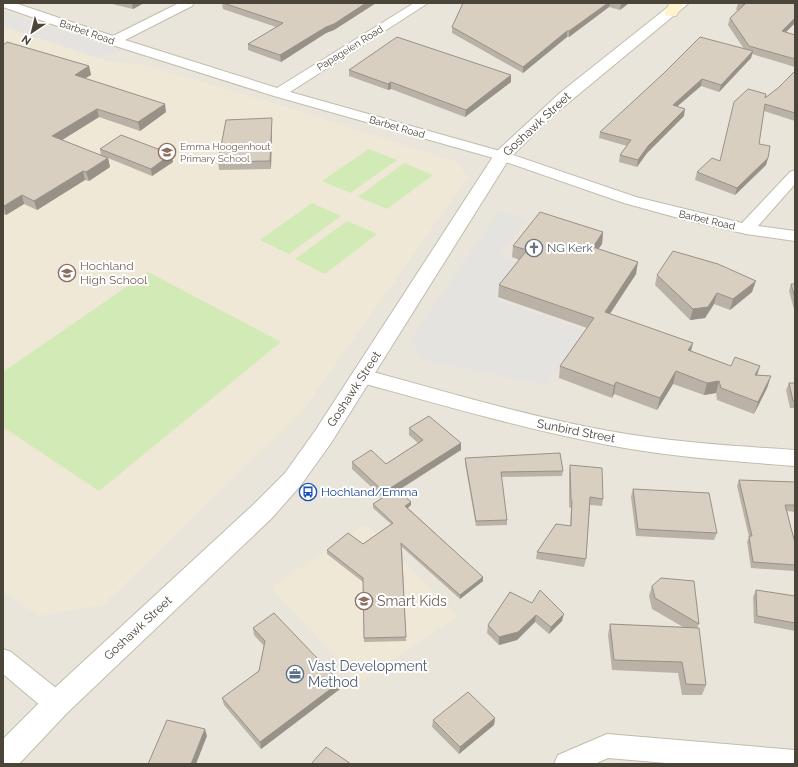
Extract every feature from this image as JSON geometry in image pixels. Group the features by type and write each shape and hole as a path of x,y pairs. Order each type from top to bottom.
{"street":[{"name":"Barbet Road","path":"3,3 114,41 279,93 502,156 630,200 688,216 746,229 795,236"},
{"path":"114,41 188,3"},
{"name":"Papageien Road","path":"279,93 422,3"},
{"name":"Goshawk Street","path":"3,760 57,704 263,511 293,479 323,437 502,156 523,134 581,84 677,6"},
{"path":"746,229 795,175"},
{"name":"Sunbird Street","path":"362,376 522,420 609,438 703,451 795,458"},
{"path":"3,659 57,704"},
{"path":"566,764 607,746 795,762"}],"shaded area":[{"path":"3,3 795,3 795,764 3,764"},
{"path":"3,11 121,50 98,58 3,26"},
{"path":"3,26 110,62 140,64 263,100 455,161 468,177 304,409 103,605 39,616 3,592"},
{"path":"499,211 527,221 500,256 520,263 492,298 585,330 547,385 428,361 421,356 410,341"},
{"name":"Smart Kids","path":"366,524 458,616 359,683 271,587"}],"green space":[{"path":"369,149 397,160 350,193 322,181"},
{"path":"404,163 433,175 387,209 358,197"},
{"path":"312,203 341,216 289,254 260,240"},
{"path":"347,221 377,234 325,274 295,259"},
{"path":"148,272 281,342 99,491 3,427 3,372"}],"building":[{"path":"223,3 366,3 334,24 326,27 280,55 248,44 283,23"},
{"path":"463,3 608,3 567,31 523,67 452,27"},
{"path":"738,3 795,3 795,18 782,31 795,35 795,59 749,46 730,18 745,4"},
{"path":"397,37 511,75 466,110 391,82 388,84 349,70"},
{"path":"700,37 753,51 721,85 702,79 673,105 685,109 648,146 638,160 620,155 631,140 600,132 664,73"},
{"path":"7,42 89,66 75,75 165,104 138,122 97,109 52,136 108,158 86,172 83,171 34,201 22,195 3,206 3,45"},
{"path":"795,71 795,113 765,104 759,144 770,146 768,158 737,188 697,172 712,158 720,161 734,102 748,89 766,94 765,98 778,88"},
{"path":"272,118 270,161 218,162 226,120"},
{"path":"121,135 171,154 151,169 100,149"},
{"path":"540,212 603,232 593,247 638,262 605,312 693,343 688,350 731,366 735,357 760,366 755,375 771,376 758,402 721,388 719,381 707,383 676,371 660,398 616,382 614,386 560,366 594,318 499,285 527,250 513,246"},
{"path":"673,251 718,264 756,281 733,299 717,293 708,307 693,309 657,275"},
{"path":"791,284 795,284 795,298"},
{"path":"789,383 795,383 795,401 793,401"},
{"path":"429,416 461,443 384,492 352,462 371,450 386,464 423,440 409,428"},
{"path":"560,453 563,471 501,472 507,520 476,521 465,458"},
{"path":"570,465 602,468 603,499 590,497 586,559 537,552 556,524 571,526 572,501"},
{"path":"739,480 795,482 795,505 785,505 795,543 795,565 753,562 749,536 752,536"},
{"path":"396,489 411,502 405,506 483,577 460,595 401,543 406,637 364,638 363,578 327,550 348,533 363,544 393,523 373,504"},
{"path":"633,489 709,493 717,533 638,529"},
{"path":"661,578 694,581 699,624 655,598 652,586"},
{"path":"540,590 564,614 551,627 536,615 518,632 499,637 488,625 510,592 532,603"},
{"path":"756,590 795,596 795,623 757,616"},
{"path":"274,613 340,682 260,742 222,698 259,671 265,641 253,628"},
{"path":"610,624 699,628 706,685 686,684 682,662 614,660"},
{"path":"468,692 495,718 460,747 433,720"},
{"path":"167,720 205,729 191,764 148,764"},
{"path":"326,747 351,764 311,764"}],"place":[{"name":"Emma Hoogenhout Primary School","path":"167,152"},
{"name":"NG Kerk","path":"534,248"},
{"name":"Hochland High School","path":"67,273"},
{"name":"Hochland/Emma","path":"308,492"},
{"name":"Smart Kids","path":"364,601"},
{"name":"Vast Development Method","path":"295,674"}]}
